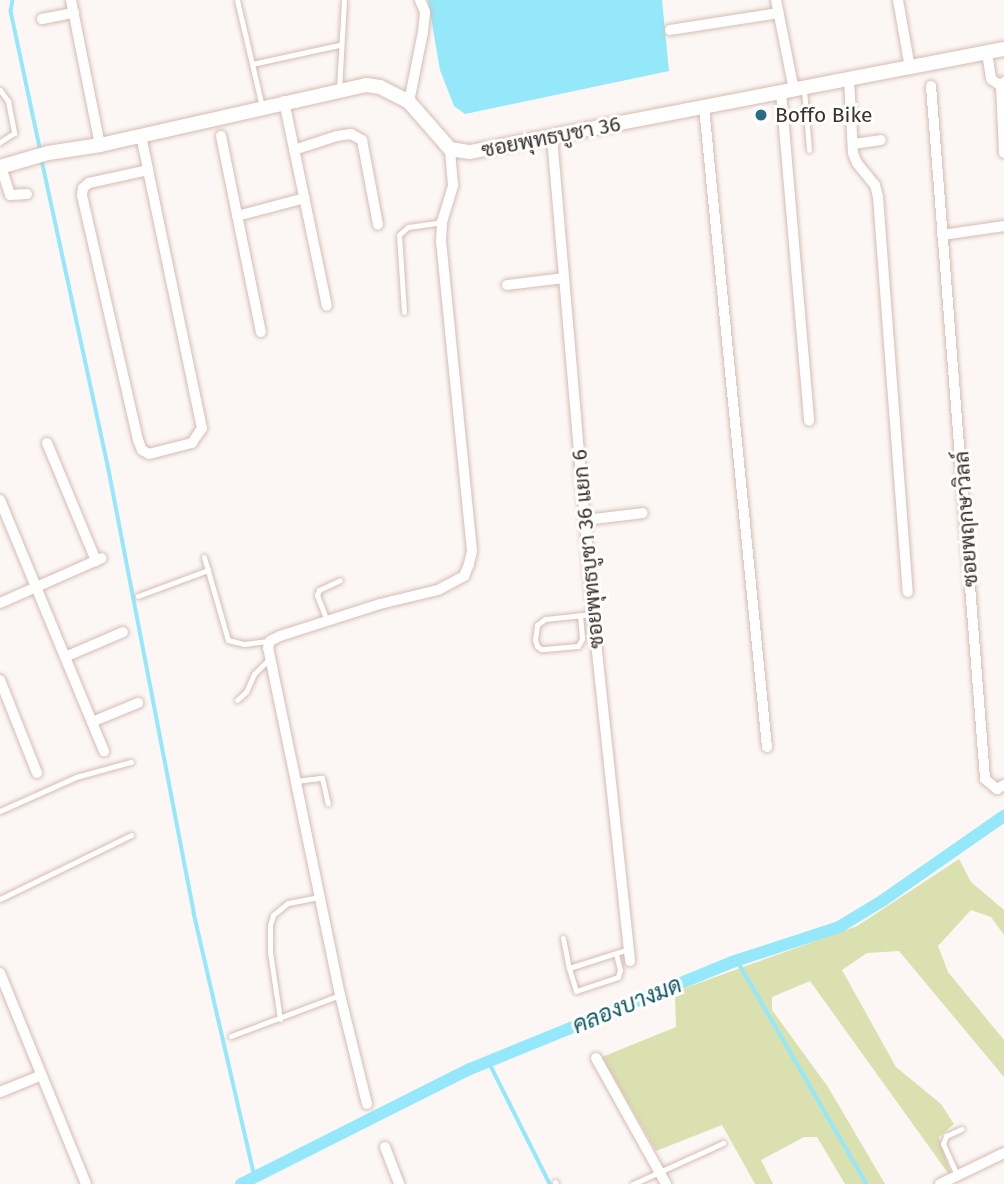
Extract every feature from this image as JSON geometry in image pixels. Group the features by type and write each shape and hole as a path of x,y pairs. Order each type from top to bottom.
{"street":[{"path":"71,0 100,145"},
{"path":"409,102 424,22 425,12 420,0"},
{"path":"776,0 793,90 809,421"},
{"path":"898,0 910,68"},
{"path":"41,19 74,13"},
{"path":"670,30 779,13"},
{"name":"ซอยพุทธบูชา 36","path":"1,167 48,153 141,136 284,101 373,86 409,102 450,149 470,152 1004,49"},
{"path":"987,53 991,79 1002,84 1004,153"},
{"path":"849,79 853,144 857,163 875,185 878,197 908,592"},
{"name":"ซอยพฤกษาวิลล์","path":"931,86 985,779 989,786 997,789 1004,785"},
{"path":"284,101 327,306"},
{"path":"704,107 767,747"},
{"path":"295,150 337,136 351,134 362,140 378,225"},
{"path":"141,136 202,428 192,443 149,454 142,450 138,440 82,195 83,188 89,183 148,170"},
{"path":"221,136 261,332"},
{"name":"ซอยพุทธบูชา 36 แยก 6","path":"552,137 593,614 630,961"},
{"path":"853,144 881,140"},
{"path":"367,1104 340,996 269,659 270,641 380,604 438,590 464,576 469,564 472,551 440,243 442,222 453,184 450,149"},
{"path":"1,167 10,195 27,194"},
{"path":"237,216 304,198"},
{"path":"942,235 1004,226"},
{"path":"507,285 564,278"},
{"path":"0,603 99,560 47,443"},
{"path":"0,500 104,751"},
{"path":"585,520 643,513"},
{"path":"65,657 123,632"},
{"path":"0,680 37,773"},
{"path":"92,722 138,703"},
{"path":"0,973 86,1184"},
{"path":"596,1058 666,1184"},
{"path":"0,1092 42,1074"},
{"path":"385,1147 399,1184"},
{"path":"940,1184 1004,1153"}],"lane":[{"path":"237,0 262,107"},
{"path":"339,90 344,0"},
{"path":"252,64 340,46"},
{"path":"0,90 8,101 14,133 0,142"},
{"path":"793,90 809,150"},
{"path":"404,312 399,235 408,227 442,222"},
{"path":"204,557 228,639 244,644 270,641"},
{"path":"138,596 208,570"},
{"path":"327,621 317,595 319,590 340,580"},
{"path":"580,615 582,639 578,646 541,649 537,646 535,640 539,623 545,619 580,615 593,614"},
{"path":"237,700 246,692 254,674 269,659"},
{"path":"0,811 75,777 131,762"},
{"path":"296,781 322,778 328,803"},
{"path":"0,899 131,835"},
{"path":"280,1019 270,952 270,925 273,915 288,903 320,897"},
{"path":"563,938 576,991 618,977 620,970 616,954"},
{"path":"569,968 629,949"},
{"path":"231,1036 340,996"},
{"path":"957,1175 943,1144 946,1136 962,1129"},
{"path":"633,1184 723,1143"}],"green space":[{"path":"959,859 971,882 1004,910 1004,935 991,917 971,910 938,946 948,972 1004,1040 1004,1077 899,951 867,953 842,970 896,1067 941,1104 954,1124 939,1137 953,1180 810,981 772,997 772,1010 828,1087 885,1184 845,1184 817,1137 804,1137 761,1160 773,1184 755,1184 722,1125 656,1151 602,1057 676,1027 675,996 685,988 857,926"}],"water":[{"path":"428,0 662,0 669,71 465,114 454,106 440,70"}],"waterway":[{"path":"13,0 11,11 41,152"},
{"path":"42,160 109,470 194,913 255,1178"},
{"name":"คลองบางมด","path":"241,1184 470,1069 732,962 839,927 882,901 1004,816"},
{"path":"737,960 867,1184"},
{"path":"489,1062 550,1184"}],"place":[{"name":"Boffo Bike","path":"761,115"}]}
